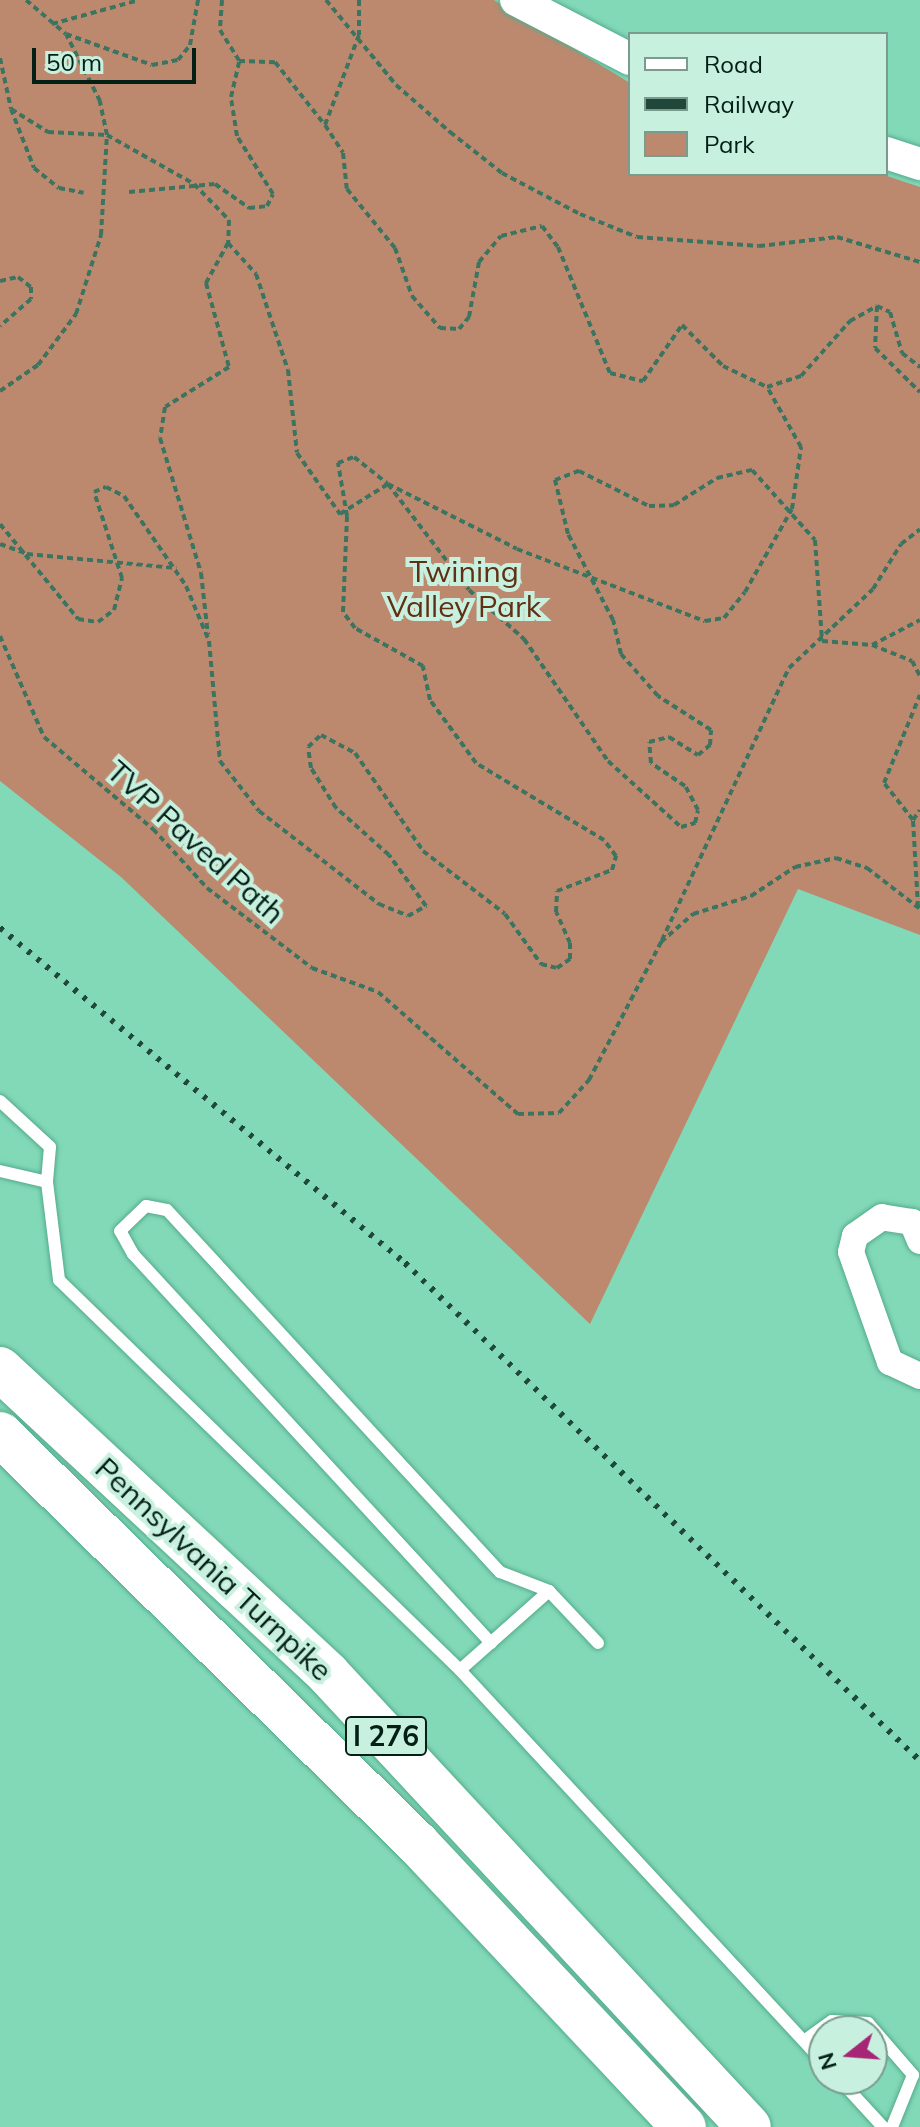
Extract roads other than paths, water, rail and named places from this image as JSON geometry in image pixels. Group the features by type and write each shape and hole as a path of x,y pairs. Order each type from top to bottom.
{"highway":[{"name":"Pennsylvania Turnpike","path":"0,1369 328,1674 749,2127"},
{"name":"Pennsylvania Turnpike","path":"0,1434 417,1843 684,2127"}],"street":[{"path":"516,0 628,58"},
{"path":"888,154 920,164"},
{"path":"920,1241 912,1222 882,1217 855,1236 851,1252 890,1362 920,1376"}],"lane":[{"path":"0,1101 50,1147 47,1182 59,1280 460,1670 808,2045"},
{"path":"0,1171 47,1182"},
{"path":"491,1643 133,1254 120,1231 146,1206 167,1210 500,1572 549,1591 598,1643"},
{"path":"460,1670 549,1591"},
{"path":"804,2041 832,2021 868,2023 913,2075 892,2127"},
{"path":"854,2095 883,2127"}],"railway":[{"path":"0,928 405,1263 920,1761"}],"park label":[{"name":"Twining Valley Park","path":"464,588"}]}
